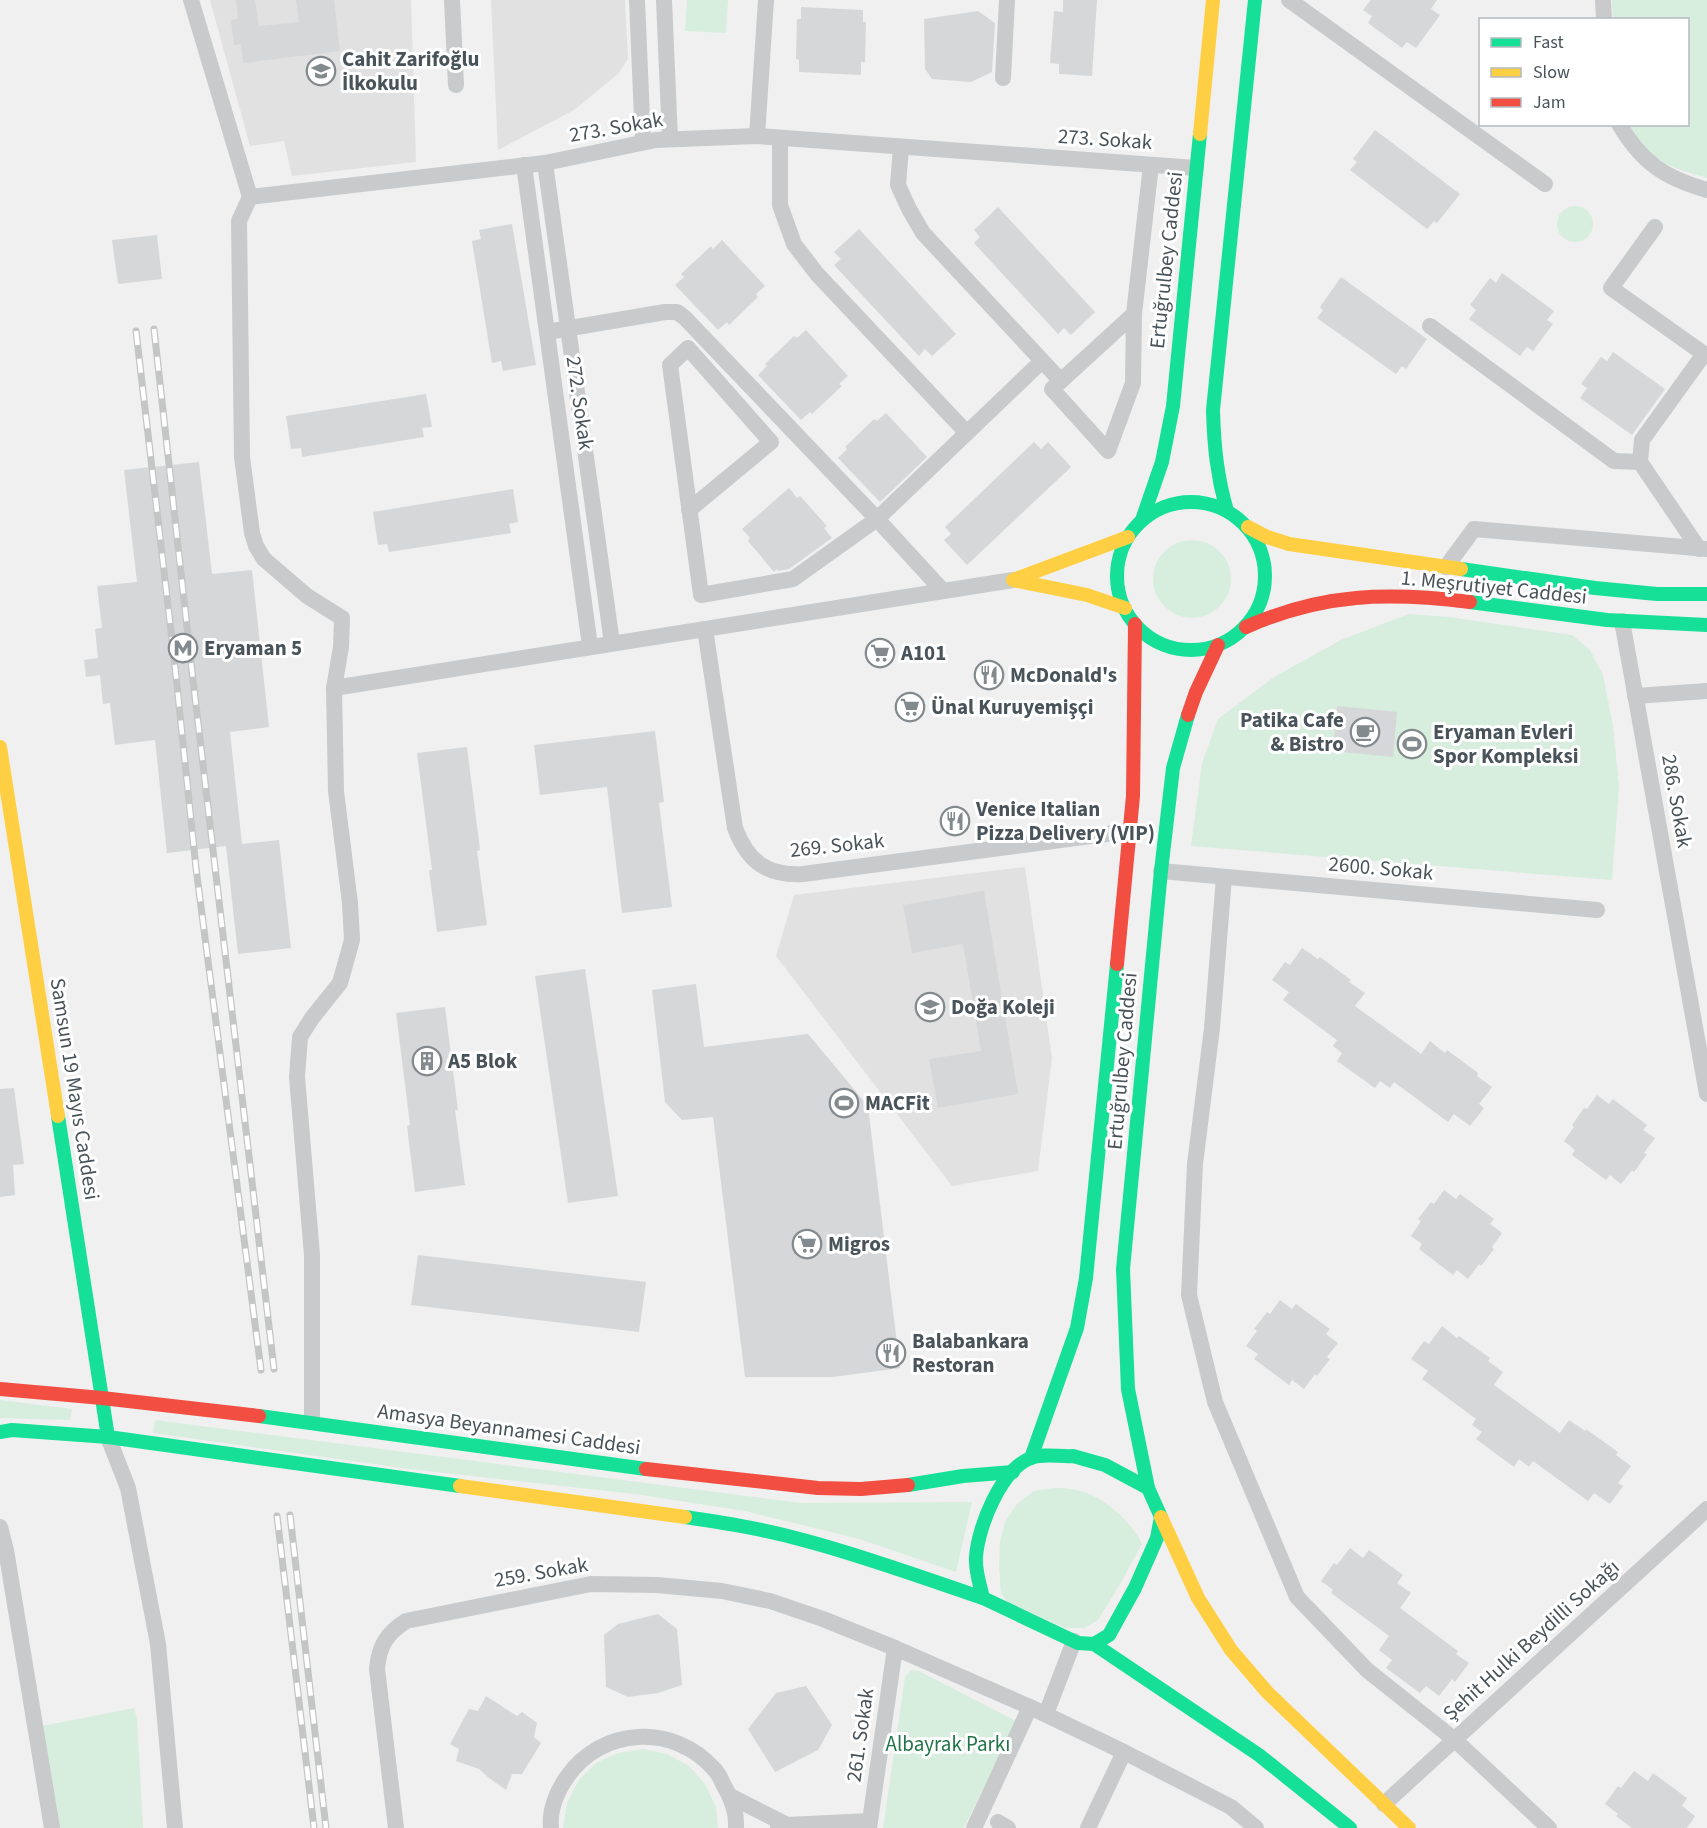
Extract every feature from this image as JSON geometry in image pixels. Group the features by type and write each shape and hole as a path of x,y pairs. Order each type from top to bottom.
{"main road":[{"name":"Ertuğrulbey Caddesi","path":"1142,520 1162,462 1173,406 1213,0"},
{"path":"1227,511 1219,484 1214,449 1213,410 1255,0"},
{"path":"1183,502 1206,503 1227,511 1248,527 1259,545 1265,566 1264,588 1258,609 1245,627 1233,638 1218,645 1197,650 1176,649 1156,642 1135,624 1119,594 1117,574 1120,555 1128,537 1142,520 1161,508 1183,502"},
{"name":"1. Meşrutiyet Caddesi","path":"1248,527 1289,544 1446,567 1595,588 1657,594 1707,594"},
{"path":"1013,580 1128,537"},
{"path":"1013,580 1088,595 1125,608"},
{"name":"1. Meşrutiyet Caddesi","path":"1245,627 1310,604 1365,597 1424,597 1622,621 1707,625"},
{"name":"Ertuğrulbey Caddesi","path":"1032,1458 1077,1328 1086,1278 1133,796 1135,624"},
{"name":"Ertuğrulbey Caddesi","path":"1149,1488 1128,1389 1123,1269 1173,768 1183,728 1196,692 1218,645"},
{"name":"Samsun 19 Mayıs Caddesi","path":"0,747 13,861 76,1226 108,1437"},
{"name":"Amasya Beyannamesi Caddesi","path":"0,1389 312,1422 680,1474 818,1488 861,1489 904,1486 963,1476 1013,1472"},
{"path":"0,1432 31,1431 108,1437 739,1525 801,1539 983,1598 1074,1641 1094,1644 1259,1755 1350,1828"},
{"path":"983,1598 976,1556 985,1519 996,1493 1021,1464 1032,1458 1073,1456 1105,1465 1149,1488 1198,1598 1231,1650 1267,1692 1409,1828"},
{"path":"1094,1644 1109,1635 1135,1588 1157,1538 1161,1517"}],"street":[{"path":"191,0 250,197 239,220 242,457 252,533 256,546 264,559 307,596 342,618 341,646 334,688 336,791 350,903 352,940 340,983 300,1037 297,1077 312,1255 312,1422"},
{"path":"452,0 456,86"},
{"path":"637,0 643,142"},
{"path":"664,0 670,139"},
{"path":"756,136 766,0"},
{"path":"1003,78 1007,0"},
{"path":"1289,0 1545,184"},
{"path":"1603,0 1604,18"},
{"path":"1620,126 1631,144 1654,167 1683,183 1707,190"},
{"name":"273. Sokak","path":"250,197 545,163 643,142 756,136 1196,168"},
{"path":"780,138 780,205 794,244 817,274 967,433"},
{"path":"902,147 898,185 923,233 1060,381"},
{"name":"272. Sokak","path":"545,163 612,643"},
{"name":"272. Sokak","path":"524,165 590,646"},
{"path":"1134,314 1052,388 1108,451 1133,383 1134,314 1152,165"},
{"path":"1655,227 1611,288 1706,356 1642,440 1640,462 1703,549"},
{"path":"547,332 665,312 677,312 877,519 943,591"},
{"path":"1430,326 1614,461 1640,462"},
{"path":"689,510 771,442 688,348 670,365 689,510 701,595 793,579 877,519 1042,361"},
{"path":"1446,567 1474,529 1703,549"},
{"path":"334,688 1013,580"},
{"name":"286. Sokak","path":"1622,621 1707,1094"},
{"name":"269. Sokak","path":"705,629 735,828 742,845 754,860 774,872 803,874 1130,831"},
{"path":"1635,696 1707,691"},
{"name":"2600. Sokak","path":"1161,871 1597,910"},
{"path":"1224,877 1212,1028 1195,1164 1189,1295 1215,1402 1297,1597 1367,1671 1455,1740 1550,1828"},
{"path":"108,1437 128,1488 158,1644 175,1828"},
{"name":"Şehit Hulki Beydilli Sokağı","path":"1384,1804 1707,1509"},
{"path":"0,1527 6,1550 52,1828"},
{"name":"259. Sokak","path":"396,1828 376,1669 378,1653 385,1639 393,1629 406,1621 591,1584 657,1585 722,1591 770,1601 823,1618 1046,1714 1231,1807 1256,1828"},
{"path":"1046,1714 1074,1641"},
{"name":"261. Sokak","path":"870,1825 895,1648"},
{"path":"974,1828 1029,1707"},
{"path":"550,1828 558,1790 576,1764 601,1746 630,1736 662,1737 691,1749 714,1769 730,1796 736,1828"},
{"path":"1088,1828 1124,1752"},
{"path":"730,1796 783,1827 870,1825"}],"shaded area":[{"name":"Cahit Zarifoğlu İlkokulu","path":"210,0 411,0 416,162 292,176 284,141 250,146"},
{"path":"491,0 625,0 628,59 618,74 574,110 498,150"},
{"name":"Doğa Koleji","path":"1025,867 1052,1058 1038,1171 952,1186 776,956 794,895"}],"green space":[{"path":"687,0 728,0 726,33 685,31"},
{"path":"1612,0 1707,0 1707,178 1671,166 1646,152 1627,126 1689,126 1689,18 1613,18"},
{"path":"1575,206 1588,211 1593,224 1588,237 1575,242 1562,237 1557,224 1562,211"},
{"path":"1184,540 1200,540 1214,546 1225,557 1231,571 1231,587 1225,601 1214,612 1200,618 1184,618 1170,612 1159,601 1153,587 1153,571 1159,557 1170,546"},
{"name":"Eryaman Evleri Spor Kompleksi","path":"1409,614 1449,617 1572,635 1590,650 1603,675 1613,726 1619,786 1612,880 1191,846 1202,763 1218,719 1274,677 1341,640"},
{"path":"0,1400 72,1409 70,1420 0,1418"},
{"path":"155,1420 801,1503 972,1502 956,1572 859,1539 745,1511 635,1494 409,1469 153,1433"},
{"path":"1054,1488 1083,1492 1111,1507 1133,1529 1142,1544 1098,1620 1084,1628 1065,1628 1008,1603 1001,1593 1000,1542 1005,1522 1017,1504 1034,1491"},
{"name":"Albayrak Parkı","path":"911,1670 919,1671 1016,1721 964,1828 883,1828 905,1677"},
{"path":"134,1708 137,1719 143,1828 57,1828 37,1727"},
{"path":"643,1749 667,1754 689,1766 705,1784 716,1807 718,1828 563,1828 567,1803 578,1781 596,1763 618,1753"}],"building":[{"path":"236,0 255,0 259,26 299,22 296,0 334,0 340,51 243,63 241,44 234,45 231,20 238,19"},
{"path":"1063,0 1097,0 1092,76 1059,74 1059,64 1050,63 1054,11 1063,12"},
{"path":"1371,0 1437,0 1431,9 1440,15 1416,48 1407,42 1402,48 1368,23 1372,16 1363,10"},
{"path":"801,7 863,10 863,22 866,22 865,62 861,62 861,75 799,72 799,60 796,59 797,19 801,19"},
{"path":"978,11 995,23 992,72 971,82 932,79 925,69 924,19"},
{"path":"1375,130 1460,194 1437,223 1434,221 1427,229 1350,170 1357,162 1353,159"},
{"path":"998,207 1095,312 1071,335 1064,328 1058,334 974,243 980,237 974,230"},
{"path":"512,224 536,365 503,371 501,361 492,363 472,241 481,239 479,230"},
{"path":"859,229 956,334 932,356 925,349 919,356 834,265 841,259 834,252"},
{"path":"157,235 162,279 118,284 112,240"},
{"path":"722,240 765,286 756,294 758,297 729,325 727,322 718,330 675,285 684,277 681,274 711,246 713,249"},
{"path":"1502,273 1554,311 1547,320 1553,324 1533,351 1527,347 1520,356 1469,319 1476,310 1470,305 1490,278 1496,283"},
{"path":"1341,277 1427,339 1406,369 1402,366 1396,374 1317,318 1323,310 1320,307"},
{"path":"806,330 848,376 839,384 842,386 812,414 810,412 801,420 758,375 767,366 765,364 794,336 797,338"},
{"path":"1613,352 1665,389 1632,435 1580,398 1587,388 1581,384 1601,357 1607,361"},
{"path":"426,394 432,427 422,428 424,437 302,457 301,448 291,449 286,416"},
{"path":"886,413 927,457 880,502 838,458 847,449 845,447 874,419 877,421"},
{"path":"1034,442 1041,449 1048,442 1071,467 967,565 944,540 951,534 945,527"},
{"path":"199,462 212,574 252,570 269,727 230,732 242,844 279,840 291,948 238,954 226,846 167,853 155,740 115,745 110,703 103,704 100,675 86,677 84,660 98,658 95,629 102,628 97,586 137,582 124,470"},
{"path":"789,488 797,498 800,496 827,526 824,528 832,538 789,569 778,571 777,569 774,572 748,541 750,538 742,529"},
{"path":"513,489 518,522 509,524 511,533 389,552 387,544 378,545 373,512"},
{"name":"Patika Cafe & Bistro","path":"1337,706 1397,712 1393,757 1333,751"},
{"path":"655,731 664,802 659,803 672,907 622,913 607,787 540,795 534,745"},
{"path":"467,747 487,925 437,932 429,870 432,870 417,753"},
{"path":"984,891 1018,1094 938,1108 929,1059 981,1051 963,944 912,953 903,905"},
{"path":"1302,948 1318,959 1320,957 1365,993 1355,1006 1421,1054 1430,1041 1445,1053 1447,1050 1478,1073 1477,1076 1492,1087 1479,1104 1484,1108 1470,1126 1454,1114 1448,1122 1394,1082 1390,1088 1380,1081 1375,1088 1337,1061 1342,1053 1333,1046 1337,1040 1283,1000 1289,992 1272,980 1285,962 1290,965"},
{"path":"585,969 618,1196 568,1203 535,976"},
{"name":"Migros","path":"696,984 704,1047 808,1034 868,1106 900,1368 833,1377 745,1377 713,1117 682,1120 665,1102 652,990"},
{"path":"445,1007 465,1185 415,1192 407,1126 410,1125 396,1013"},
{"path":"14,1088 24,1164 13,1165 15,1195 0,1197 0,1089"},
{"path":"1597,1095 1609,1104 1613,1099 1647,1125 1643,1130 1655,1138 1634,1172 1632,1170 1621,1184 1610,1175 1606,1180 1572,1155 1575,1150 1564,1141 1584,1108 1587,1109"},
{"path":"1444,1190 1456,1199 1460,1194 1494,1219 1490,1224 1502,1233 1492,1247 1494,1249 1468,1279 1457,1270 1453,1275 1419,1249 1422,1244 1411,1236 1421,1221 1418,1219 1431,1202 1434,1204"},
{"path":"418,1255 646,1282 639,1332 411,1305"},
{"path":"1280,1300 1292,1309 1296,1304 1330,1329 1326,1334 1338,1343 1327,1357 1330,1359 1304,1389 1292,1380 1289,1385 1254,1359 1258,1354 1246,1346 1257,1331 1254,1329 1267,1312 1270,1314"},
{"path":"1442,1326 1490,1358 1488,1361 1503,1372 1494,1385 1560,1433 1569,1420 1618,1452 1616,1455 1631,1466 1618,1483 1623,1486 1610,1504 1594,1493 1588,1501 1533,1461 1529,1467 1519,1459 1514,1467 1476,1439 1482,1432 1472,1425 1476,1419 1422,1379 1428,1371 1411,1359 1424,1341 1429,1344"},
{"path":"1350,1548 1363,1558 1369,1550 1403,1575 1397,1583 1411,1593 1400,1608 1458,1651 1456,1654 1469,1663 1455,1682 1452,1679 1439,1696 1426,1686 1420,1693 1386,1668 1392,1660 1379,1650 1389,1636 1331,1593 1333,1590 1321,1581 1334,1563 1337,1565"},
{"path":"658,1614 677,1629 682,1685 658,1693 628,1697 606,1687 604,1635 618,1624"},
{"path":"806,1686 832,1725 818,1750 775,1772 748,1729 776,1693"},
{"path":"486,1696 517,1716 522,1712 537,1723 534,1737 541,1743 522,1774 512,1774 506,1790 479,1769 456,1761 459,1749 450,1744 469,1709 478,1711"},
{"path":"1634,1771 1648,1781 1653,1773 1687,1798 1682,1806 1695,1816 1687,1828 1632,1828 1616,1816 1618,1814 1605,1804 1618,1786 1621,1788"}],"railway":[{"path":"154,329 274,1369"},
{"path":"136,331 196,868 261,1370"},
{"path":"290,1515 326,1828"},
{"path":"277,1516 314,1828"}],"traffic: fast":[{"path":"1227,511 1217,461 1213,410 1255,0"},
{"path":"1142,520 1162,462 1173,406 1200,134"},
{"path":"1191,502 1205,503 1219,508 1243,524 1259,548 1264,562 1265,576 1264,590 1259,604 1243,628 1219,644 1205,649 1191,650 1177,649 1163,644 1139,628 1123,604 1118,590 1117,576 1118,562 1123,548 1139,524 1163,508 1177,503 1191,502"},
{"path":"1461,569 1595,588 1657,594 1707,594"},
{"path":"1470,602 1607,620 1707,625"},
{"path":"1148,1488 1128,1389 1123,1269 1173,768 1188,715"},
{"path":"1031,1458 1077,1328 1086,1278 1117,964"},
{"path":"58,1116 108,1437"},
{"path":"259,1416 646,1469"},
{"path":"0,1432 12,1430 108,1437 460,1486"},
{"path":"1046,1455 1073,1456 1105,1465 1148,1488 1161,1517 1157,1538 1135,1588 1109,1635 1094,1644 1078,1643 983,1598 976,1567 978,1545 986,1515 1010,1474 1020,1464 1031,1458 1046,1455"},
{"path":"908,1485 963,1476 1013,1472"},
{"path":"685,1517 759,1529 826,1546 983,1598"},
{"path":"1094,1644 1259,1755 1350,1828"}],"traffic: slow":[{"path":"1200,134 1213,0"},
{"path":"1248,527 1267,537 1289,544 1461,569"},
{"path":"1125,608 1087,595 1013,580 1128,537"},
{"path":"0,747 58,1116"},
{"path":"460,1486 685,1517"},
{"path":"1161,1517 1198,1598 1231,1650 1267,1692 1409,1828"}],"traffic: jam":[{"path":"1246,627 1302,607 1356,598 1411,597 1470,602"},
{"path":"1117,964 1133,796 1135,624"},
{"path":"1188,715 1218,645"},
{"path":"0,1389 259,1416"},
{"path":"646,1469 818,1488 861,1489 908,1485"}],"place":[{"name":"Cahit Zarifoğlu İlkokulu","path":"321,71"},
{"name":"Eryaman 5","path":"183,648"},
{"name":"A101","path":"880,653"},
{"name":"McDonald's","path":"989,675"},
{"name":"Ünal Kuruyemişçi","path":"910,707"},
{"name":"Patika Cafe & Bistro","path":"1365,732"},
{"name":"Eryaman Evleri Spor Kompleksi","path":"1412,744"},
{"name":"Venice Italian Pizza Delivery (VIP)","path":"955,821"},
{"name":"Doğa Koleji","path":"930,1007"},
{"name":"A5 Blok","path":"427,1061"},
{"name":"MACFit","path":"844,1103"},
{"name":"Migros","path":"807,1244"},
{"name":"Balabankara Restoran","path":"891,1353"}]}
